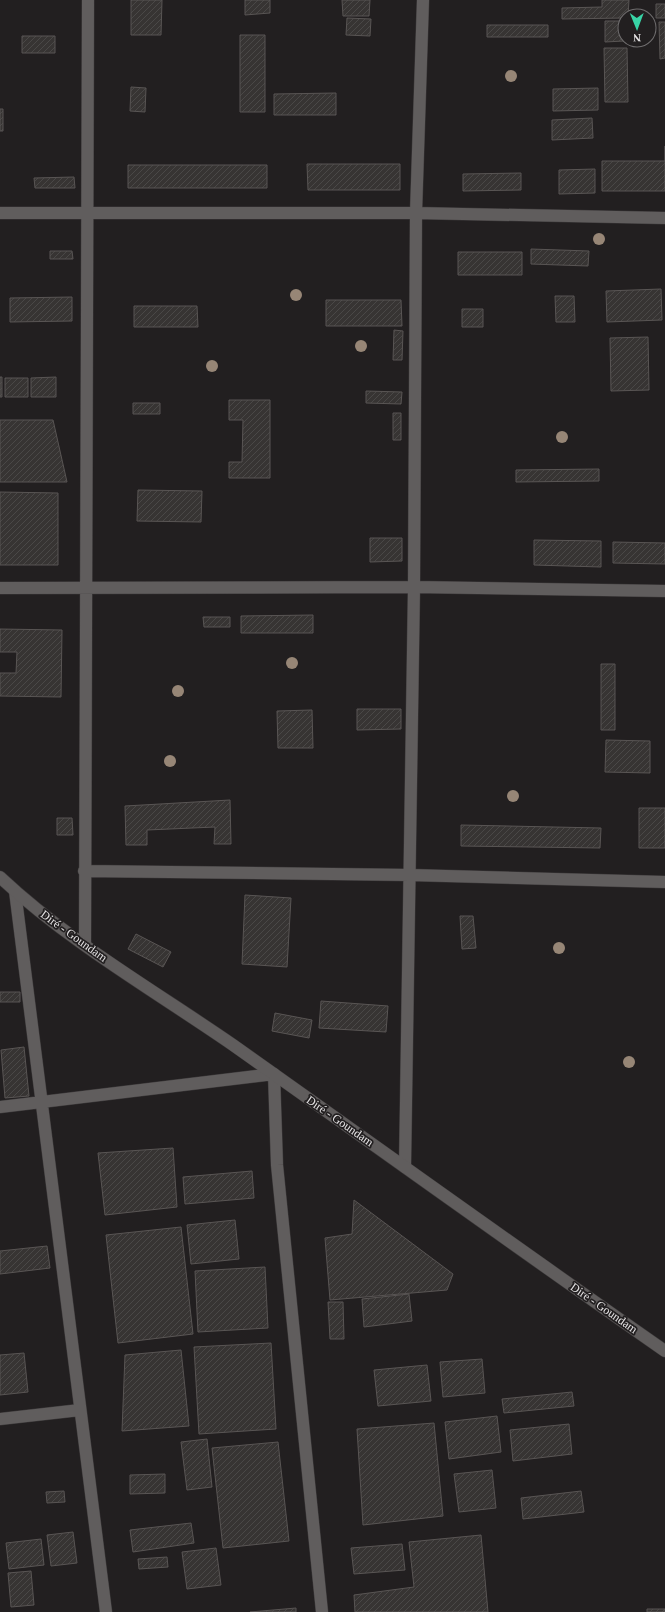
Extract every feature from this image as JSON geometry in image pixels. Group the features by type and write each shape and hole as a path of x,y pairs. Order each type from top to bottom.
{"street":[{"path":"84,945 88,0"},
{"path":"406,1168 414,587 416,213 423,0"},
{"path":"0,213 416,213 665,218"},
{"path":"0,588 414,587 665,591"},
{"path":"84,871 410,875 665,882"},
{"name":"Diré - Goundam","path":"0,877 15,891 84,945 196,1019 665,1351"},
{"path":"0,889 15,891 106,1612"},
{"path":"0,1107 274,1074 277,1165 322,1612"},
{"path":"0,1419 80,1410"}],"building":[{"path":"131,0 162,0 161,35 131,35"},
{"path":"245,0 270,0 270,13 245,15"},
{"path":"342,0 370,0 369,16 343,16"},
{"path":"602,0 629,0 628,8 617,8 617,18 562,19 562,8 602,7"},
{"path":"656,4 665,4 665,18 657,18"},
{"path":"347,18 371,19 370,36 346,35"},
{"path":"605,21 617,21 617,41 605,42"},
{"path":"659,22 665,22 665,58 660,59"},
{"path":"487,25 548,25 548,37 487,37"},
{"path":"240,35 265,35 265,112 240,112"},
{"path":"22,36 55,36 55,53 22,53"},
{"path":"604,48 627,48 628,102 605,102"},
{"path":"131,87 146,88 145,112 130,111"},
{"path":"598,88 598,110 553,111 553,89"},
{"path":"336,93 336,115 274,115 274,94"},
{"path":"0,109 3,109 3,131 0,131"},
{"path":"592,118 593,138 552,140 552,120"},
{"path":"602,161 665,161 665,191 602,191"},
{"path":"307,164 400,164 400,190 308,190"},
{"path":"128,165 267,165 267,188 128,188"},
{"path":"595,169 595,193 559,194 559,170"},
{"path":"521,173 521,190 463,191 463,174"},
{"path":"74,177 75,188 35,188 34,178"},
{"path":"531,249 589,251 588,266 531,264"},
{"path":"50,251 72,251 73,259 50,259"},
{"path":"458,252 522,252 522,275 458,275"},
{"path":"661,289 662,320 607,322 606,291"},
{"path":"555,296 574,296 575,322 556,322"},
{"path":"72,297 72,321 10,322 10,298"},
{"path":"326,300 401,300 402,326 326,326"},
{"path":"134,306 197,306 198,327 134,327"},
{"path":"462,309 483,309 483,327 462,327"},
{"path":"394,330 403,331 402,360 393,360"},
{"path":"648,337 649,390 611,391 610,338"},
{"path":"0,377 2,377 2,397 0,397"},
{"path":"56,377 56,397 31,397 31,378"},
{"path":"5,378 28,378 28,397 5,397"},
{"path":"366,391 402,392 401,404 366,403"},
{"path":"229,400 270,400 270,478 229,478 229,462 242,462 243,420 229,420"},
{"path":"133,403 160,403 160,414 133,414"},
{"path":"393,413 401,413 401,440 393,440"},
{"path":"0,420 53,420 67,482 0,482"},
{"path":"599,469 599,481 516,482 516,470"},
{"path":"138,490 202,491 201,522 137,521"},
{"path":"0,492 58,493 58,565 0,565"},
{"path":"370,538 402,538 402,561 370,562"},
{"path":"534,540 601,541 601,567 534,565"},
{"path":"613,542 665,543 665,564 613,563"},
{"path":"313,615 313,633 241,633 241,616"},
{"path":"203,617 230,617 230,627 204,627"},
{"path":"0,629 62,630 61,697 0,696 0,673 16,673 17,652 0,652"},
{"path":"601,664 615,664 615,730 601,730"},
{"path":"357,709 401,709 401,729 357,730"},
{"path":"312,710 313,748 278,748 277,711"},
{"path":"606,740 650,741 650,773 605,772"},
{"path":"230,800 231,844 214,844 215,827 147,830 147,845 126,845 125,806"},
{"path":"639,808 665,808 665,848 639,848"},
{"path":"57,818 72,818 73,835 57,835"},
{"path":"461,825 601,828 600,848 461,846"},
{"path":"245,895 291,898 287,967 242,964"},
{"path":"460,916 473,916 476,948 462,949"},
{"path":"136,934 171,952 163,967 128,949"},
{"path":"0,992 20,992 20,1002 0,1002"},
{"path":"321,1001 388,1006 386,1032 319,1028"},
{"path":"275,1013 312,1020 309,1038 272,1031"},
{"path":"24,1047 29,1096 5,1098 1,1050"},
{"path":"173,1148 177,1207 105,1215 98,1153"},
{"path":"252,1171 254,1198 185,1204 183,1177"},
{"path":"354,1200 453,1274 447,1290 330,1300 325,1238 352,1234"},
{"path":"235,1220 239,1259 191,1264 187,1225"},
{"path":"181,1227 193,1334 118,1343 106,1235"},
{"path":"47,1246 50,1268 0,1274 0,1251"},
{"path":"265,1267 268,1328 198,1332 195,1271"},
{"path":"409,1294 412,1321 364,1327 362,1299"},
{"path":"328,1302 343,1302 344,1339 330,1339"},
{"path":"271,1343 276,1429 199,1434 194,1347"},
{"path":"181,1350 189,1426 122,1431 125,1355"},
{"path":"24,1353 28,1392 0,1395 0,1355"},
{"path":"482,1359 485,1393 443,1397 440,1362"},
{"path":"427,1365 431,1401 378,1406 374,1370"},
{"path":"572,1392 574,1406 504,1413 502,1399"},
{"path":"497,1416 501,1452 449,1459 445,1422"},
{"path":"434,1423 443,1516 363,1525 357,1429"},
{"path":"569,1424 572,1454 513,1461 510,1430"},
{"path":"207,1439 212,1487 187,1490 181,1442"},
{"path":"278,1442 289,1541 223,1548 212,1448"},
{"path":"492,1470 496,1508 459,1512 454,1474"},
{"path":"165,1474 165,1493 130,1494 130,1475"},
{"path":"64,1491 65,1502 47,1503 46,1492"},
{"path":"581,1491 584,1512 523,1519 521,1498"},
{"path":"191,1523 194,1543 133,1552 130,1530"},
{"path":"73,1532 77,1563 51,1566 47,1535"},
{"path":"481,1535 488,1612 355,1612 354,1595 414,1587 409,1542"},
{"path":"41,1539 44,1565 9,1569 6,1543"},
{"path":"402,1544 405,1570 354,1574 351,1548"},
{"path":"216,1548 221,1585 187,1589 182,1552"},
{"path":"167,1557 168,1567 139,1569 138,1559"},
{"path":"31,1571 34,1605 11,1607 8,1573"},
{"path":"296,1608 296,1612 250,1612"},
{"path":"647,1609 665,1609 665,1612 647,1612"}]}
